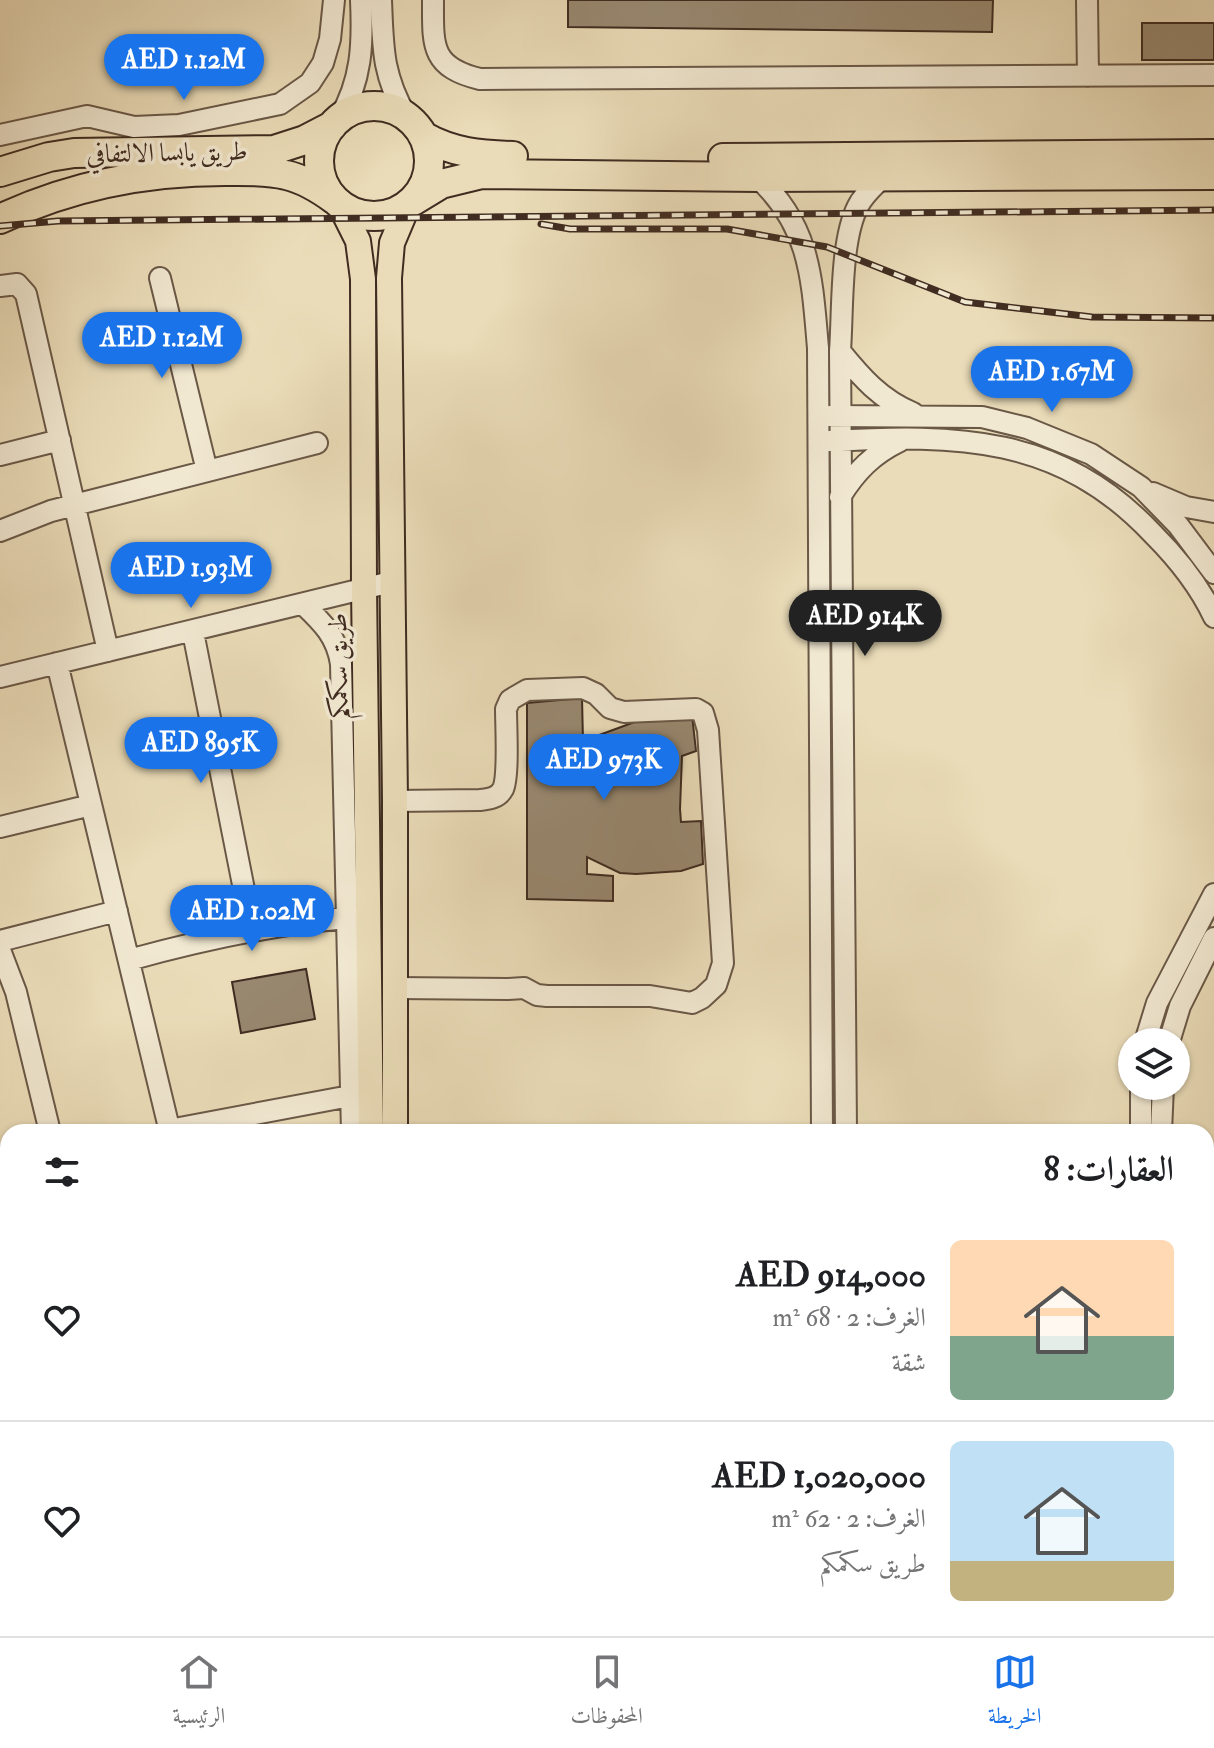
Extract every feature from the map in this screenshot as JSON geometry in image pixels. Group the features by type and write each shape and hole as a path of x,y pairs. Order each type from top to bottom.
{"highway":[{"path":"1214,154 669,158 480,155 452,150 386,107 375,106 354,110 336,122 323,139 319,161 323,182 337,202 352,212 374,217 395,213 441,184 482,174 757,177 1214,175"},
{"name":"طريق يابسا الالتفافي","path":"0,172 74,153 274,150 305,140 336,122"},
{"path":"411,203 429,173 429,151 415,126"},
{"name":"طريق يابسا الالتفافي","path":"0,219 95,184 172,173 273,172 311,184 337,202"}],"main road":[{"name":"طريق سكمكم","path":"337,202 353,228 363,266 364,588 359,917 362,1094 369,1124"},
{"name":"طريق سكمكم","path":"395,1124 389,266 396,230 411,203"}],"street":[{"path":"0,135 87,116 134,127 179,125 280,104 301,92 318,74 328,51 334,0"},
{"path":"336,122 348,104 359,71 363,43 361,0"},
{"path":"381,0 386,71 415,126"},
{"path":"433,0 433,38 437,55 455,71 480,79 1214,75"},
{"path":"1087,0 1088,76"},
{"path":"757,177 786,207 803,245 813,297 818,348 822,1124"},
{"path":"846,1124 840,351 846,258 852,220 859,203 883,177"},
{"path":"160,278 207,471"},
{"path":"0,286 13,284 25,291 108,651"},
{"path":"840,351 867,384 883,397 920,416"},
{"path":"818,417 982,417 1027,428 1091,454 1164,499 1214,512"},
{"path":"840,497 861,467 873,456 914,437"},
{"path":"818,441 955,438 1009,447 1050,461 1092,483 1130,509 1186,568 1214,617"},
{"path":"0,455 60,440"},
{"path":"0,531 74,505 317,443"},
{"path":"1141,487 1211,559 1186,568"},
{"path":"0,677 391,582"},
{"path":"129,960 252,930 359,917 339,653 330,632 304,605"},
{"path":"193,632 252,930"},
{"path":"57,663 167,1124"},
{"path":"395,801 480,800 491,799 498,794 505,781 506,709 510,700 527,690 583,688 596,694 610,708 624,712 696,709 703,713 708,730 723,963 716,985 692,1003 650,996 547,996 518,987 395,988"},
{"path":"0,827 91,805"},
{"path":"1149,1028 1157,1003 1214,894"},
{"path":"0,941 117,911"},
{"path":"1173,1028 1180,1006 1214,938"},
{"path":"0,950 16,992 48,1124"},
{"path":"206,1124 362,1094 354,1124"},
{"path":"1141,1100 1141,1124"},
{"path":"1161,1124 1162,1100"}],"building":[{"path":"568,0 993,0 992,32 568,27"},
{"path":"1142,23 1214,23 1214,60 1142,60"},
{"path":"582,698 583,741 640,720 692,715 696,751 682,756 680,809 681,822 701,821 703,864 681,871 636,874 620,873 587,857 587,874 613,876 613,901 527,899 527,703"},
{"path":"306,969 315,1019 241,1033 232,982"}],"railway":[{"path":"0,226 58,221 1214,210"},
{"path":"541,224 570,229 727,229 827,247 965,302 1092,317 1214,318"}]}
